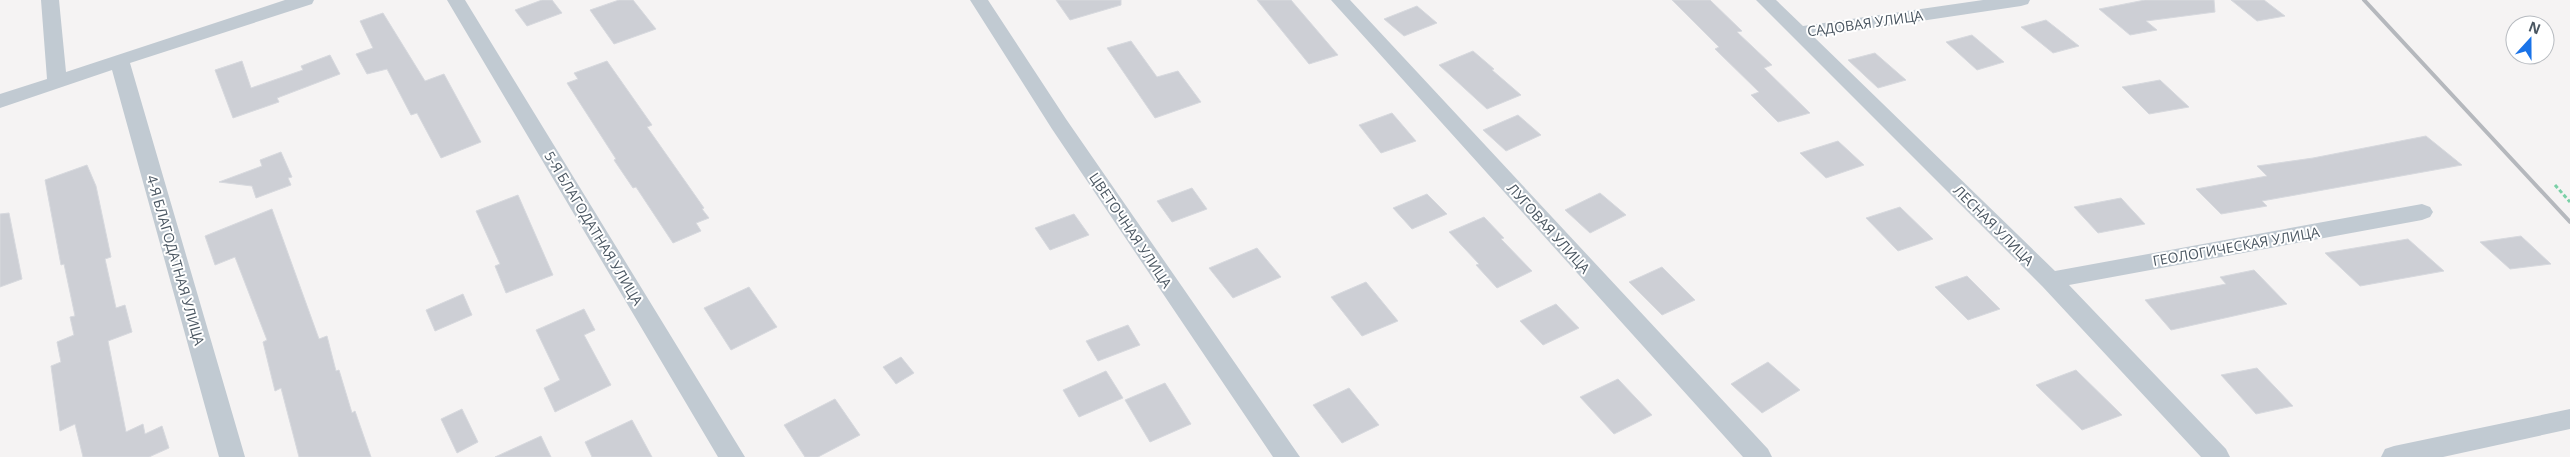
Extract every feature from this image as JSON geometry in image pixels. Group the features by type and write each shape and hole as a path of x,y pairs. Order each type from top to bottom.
{"street":[{"path":"50,0 57,83"},
{"path":"0,101 120,62 241,9 305,0"},
{"name":"5-Я БЛАГОДАТНАЯ УЛИЦА","path":"456,0 732,457"},
{"name":"ЦВЕТОЧНАЯ УЛИЦА","path":"979,0 1059,124 1287,457"},
{"name":"ЛУГОВАЯ УЛИЦА","path":"1340,0 1759,457"},
{"name":"ЛЕСНАЯ УЛИЦА","path":"1765,0 2050,280 2217,457"},
{"name":"САДОВАЯ УЛИЦА","path":"1799,33 2021,0"},
{"name":"4-Я БЛАГОДАТНАЯ УЛИЦА","path":"120,62 232,457"},
{"name":"ГЕОЛОГИЧЕСКАЯ УЛИЦА","path":"2050,280 2422,212"},
{"path":"2394,457 2570,419"}],"path":[{"path":"2555,185 2570,202"}],"building":[{"path":"542,0 552,0 562,13 527,26 515,10"},
{"path":"619,0 633,0 656,29 614,44 590,10"},
{"path":"1056,0 1121,0 1121,5 1070,20"},
{"path":"1257,0 1291,0 1338,55 1309,64"},
{"path":"1672,0 1710,0 1742,31 1737,32 1772,65 1764,68 1810,113 1778,122 1751,95 1759,92 1715,49 1719,47"},
{"path":"2145,0 2214,0 2215,12 2146,21 2157,30 2130,35 2099,9"},
{"path":"2231,0 2264,0 2285,16 2257,21"},
{"path":"1417,6 1437,23 1404,36 1384,19"},
{"path":"383,13 425,81 444,74 481,142 441,158 417,113 411,115 387,69 367,74 356,54 373,48 360,21"},
{"path":"2046,20 2079,46 2053,53 2021,27"},
{"path":"1972,35 2004,62 1977,70 1946,42"},
{"path":"1131,41 1157,77 1178,71 1201,102 1155,118 1107,48"},
{"path":"1473,51 1521,95 1487,109 1439,65"},
{"path":"1875,53 1906,80 1878,88 1848,60"},
{"path":"330,55 340,74 277,98 279,102 233,118 215,70 242,61 251,88 303,70 301,66"},
{"path":"607,61 652,125 647,127 704,208 702,209 709,218 696,223 701,231 673,243 636,187 633,188 614,160 616,159 567,83 578,79 574,73"},
{"path":"2160,80 2189,107 2149,114 2122,87"},
{"path":"1392,113 1416,141 1381,153 1359,125"},
{"path":"1518,115 1541,135 1506,151 1483,130"},
{"path":"2426,136 2462,165 2262,201 2267,206 2221,214 2196,189 2267,176 2257,166 2313,158"},
{"path":"1838,141 1864,165 1826,178 1800,153"},
{"path":"281,152 292,177 288,178 291,185 256,198 252,186 219,182 262,166 260,160"},
{"path":"87,165 96,186 111,257 105,259 116,308 125,305 132,332 108,341 126,432 143,424 145,434 162,426 169,448 149,457 83,457 75,424 60,431 51,366 61,362 57,342 74,335 70,317 75,316 64,264 61,265 45,180"},
{"path":"1192,188 1207,209 1172,222 1157,201"},
{"path":"1600,193 1626,215 1590,233 1565,210"},
{"path":"1427,194 1447,214 1412,229 1393,208"},
{"path":"518,195 553,275 506,293 495,266 500,264 476,211"},
{"path":"2121,198 2145,224 2098,233 2074,207"},
{"path":"1900,207 1933,239 1898,251 1866,218"},
{"path":"272,209 319,339 327,336 336,371 339,370 352,413 355,411 371,457 299,457 281,388 275,391 263,342 267,340 235,257 215,265 205,236"},
{"path":"9,213 22,279 0,287 0,214"},
{"path":"1074,214 1089,235 1050,250 1035,228"},
{"path":"1484,217 1504,238 1501,239 1532,271 1497,288 1476,265 1479,264 1449,232"},
{"path":"2521,236 2551,264 2510,269 2480,242"},
{"path":"2408,239 2444,271 2360,286 2325,253"},
{"path":"1257,248 1281,277 1233,298 1209,268"},
{"path":"1662,267 1695,300 1662,315 1629,282"},
{"path":"2254,270 2287,304 2171,330 2145,300 2226,284 2220,277"},
{"path":"1967,276 2000,309 1968,320 1935,287"},
{"path":"1366,282 1398,321 1362,336 1331,297"},
{"path":"749,287 777,327 731,350 704,308"},
{"path":"463,294 472,315 435,331 426,310"},
{"path":"1556,304 1579,328 1543,345 1520,321"},
{"path":"584,309 595,330 584,335 611,385 555,412 544,388 560,380 536,330"},
{"path":"1128,325 1140,345 1098,361 1086,341"},
{"path":"901,357 914,373 896,384 883,367"},
{"path":"1768,362 1800,390 1762,413 1731,384"},
{"path":"2257,368 2293,406 2256,414 2221,375"},
{"path":"2076,370 2122,415 2082,430 2036,385"},
{"path":"1106,371 1123,398 1079,417 1063,390"},
{"path":"1618,379 1652,415 1614,434 1580,397"},
{"path":"1165,383 1191,424 1150,442 1125,400"},
{"path":"1349,388 1379,425 1342,443 1313,405"},
{"path":"835,399 860,435 818,457 805,457 784,425"},
{"path":"462,409 478,442 457,453 441,419"},
{"path":"632,420 652,457 592,457 585,442"},
{"path":"541,436 551,457 495,457"}],"railway":[{"path":"2364,0 2570,222"}]}
